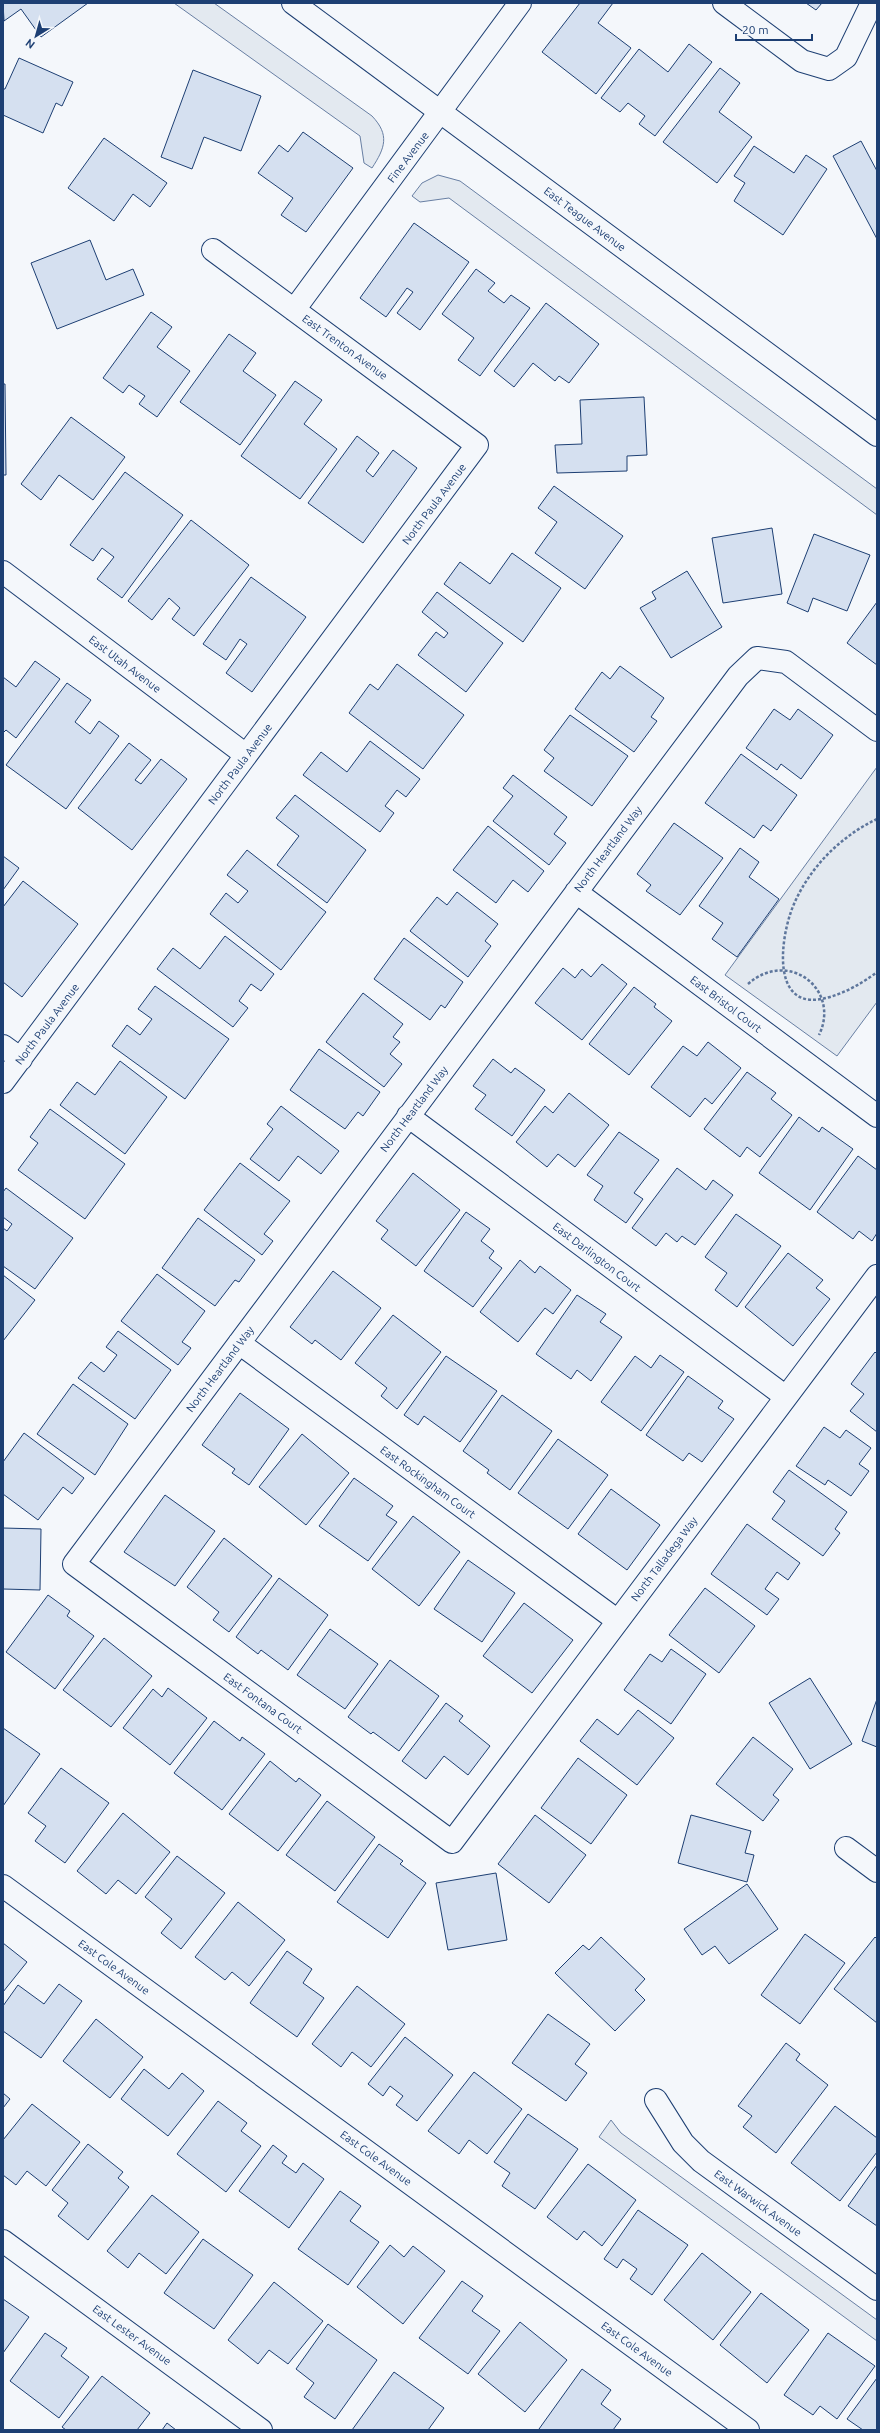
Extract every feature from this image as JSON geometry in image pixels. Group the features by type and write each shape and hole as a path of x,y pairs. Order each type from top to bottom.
{"street":[{"name":"East Teague Avenue","path":"293,3 877,435"},
{"name":"Fine Avenue","path":"294,310 520,3"},
{"path":"724,3 802,61 829,69 846,57 872,3"},
{"name":"East Trenton Avenue","path":"213,250 477,445"},
{"name":"North Paula Avenue","path":"3,1082 477,445"},
{"name":"East Utah Avenue","path":"3,572 246,755"},
{"name":"North Heartland Way","path":"74,1564 738,676 757,658 786,662 877,730"},
{"name":"East Bristol Court","path":"576,892 877,1116"},
{"path":"3,1046 20,1059"},
{"name":"East Darlington Court","path":"408,1116 786,1397"},
{"name":"North Talladega Way","path":"452,1842 877,1276"},
{"name":"East Rockingham Court","path":"239,1343 618,1621"},
{"name":"East Fontana Court","path":"74,1564 452,1842"},
{"path":"846,1848 877,1871"},
{"name":"East Cole Avenue","path":"3,1886 748,2430"},
{"name":"East Warwick Avenue","path":"656,2100 683,2143 701,2161 877,2289"},
{"name":"East Lester Avenue","path":"3,2241 261,2430"}],"path":[{"path":"877,819 840,843 818,864 794,904 786,928 782,952 788,986 794,994 803,999 821,999 844,992 877,972"},
{"path":"748,984 756,977 785,970 798,972 819,992 823,1014 819,1035"}],"shaded area":[{"path":"174,3 214,3 372,116 381,129 384,142 380,154 372,168 364,163 360,136"},
{"path":"438,175 460,181 877,489 877,515 449,198 420,202 412,196 422,183"},
{"path":"877,767 877,1002 837,1056 725,975"},
{"path":"611,2120 621,2133 877,2320 877,2341 599,2137"}],"building":[{"path":"3,3 88,3 41,37 21,9 4,21"},
{"path":"580,3 613,3 598,23 631,48 596,94 542,52"},
{"path":"806,3 822,3 816,10"},
{"path":"689,44 712,62 655,136 639,124 645,116 628,103 620,112 601,98 639,49 668,72"},
{"path":"19,58 73,82 62,106 56,103 43,133 3,115 3,89 5,89"},
{"path":"720,68 740,83 719,112 752,137 717,183 663,142"},
{"path":"193,70 261,96 241,151 204,137 192,169 161,157"},
{"path":"303,132 353,168 306,232 281,215 293,198 258,173 279,145 288,152"},
{"path":"104,138 167,183 150,207 133,194 114,221 68,188"},
{"path":"861,141 877,171 877,239 833,156"},
{"path":"754,146 794,173 806,155 827,169 783,235 734,201 745,183 734,176"},
{"path":"414,223 469,262 420,330 397,313 413,292 407,288 386,317 360,298"},
{"path":"90,240 106,280 133,269 144,295 57,329 31,263"},
{"path":"476,269 495,283 488,291 504,303 511,295 530,308 480,376 458,360 474,338 442,314"},
{"path":"546,303 599,344 569,383 559,376 555,381 533,363 514,387 494,371"},
{"path":"151,312 172,327 157,347 190,371 157,417 139,404 145,396 129,385 123,393 103,378"},
{"path":"229,334 256,353 243,371 276,395 240,445 180,402"},
{"path":"295,381 322,400 304,424 337,449 300,499 241,456"},
{"path":"3,384 5,384 6,475 3,475"},
{"path":"644,397 647,455 627,456 627,471 557,473 555,445 582,444 580,400"},
{"path":"71,417 125,457 93,500 59,475 41,500 21,484"},
{"path":"357,436 379,453 366,471 373,477 393,450 417,468 363,543 308,503"},
{"path":"125,472 183,515 122,598 97,579 114,557 102,548 93,561 70,545"},
{"path":"554,486 623,536 585,589 535,553 557,522 538,508"},
{"path":"191,520 249,565 194,636 172,619 180,608 169,598 152,620 128,601"},
{"path":"772,528 782,594 723,603 712,538"},
{"path":"814,534 870,555 847,611 813,598 808,612 787,603"},
{"path":"512,553 561,588 523,642 444,584 460,562 490,584"},
{"path":"687,571 722,627 671,658 640,608 656,599 652,592"},
{"path":"251,577 306,617 252,692 226,673 247,644 240,639 226,660 203,644"},
{"path":"437,592 503,643 466,692 418,655 436,632 444,638 448,633 422,612"},
{"path":"877,602 877,665 847,643"},
{"path":"35,661 60,679 16,738 6,730 3,733 3,677 16,687"},
{"path":"397,664 464,715 423,769 349,713 370,684 378,690"},
{"path":"620,666 664,698 651,717 657,721 634,752 575,709 602,672 610,679"},
{"path":"67,683 91,700 75,722 90,734 99,721 119,736 66,809 6,765"},
{"path":"774,709 790,720 798,709 833,735 801,779 781,764 777,770 746,748"},
{"path":"570,715 628,756 592,806 544,771 554,758 544,750"},
{"path":"370,741 420,779 406,797 397,790 385,806 394,813 380,832 303,775 321,752 347,772"},
{"path":"129,743 151,760 135,780 141,784 161,759 187,779 132,850 78,808"},
{"path":"741,754 797,795 771,831 763,825 754,838 705,803"},
{"path":"513,775 567,817 554,834 566,843 549,865 493,821 513,796 503,788"},
{"path":"295,795 366,850 327,903 277,865 299,836 276,818"},
{"path":"674,823 723,858 680,915 646,891 651,885 637,874"},
{"path":"488,826 544,871 528,892 513,880 496,903 453,870"},
{"path":"740,848 759,862 749,877 779,899 737,957 712,939 723,923 699,906"},
{"path":"247,850 326,912 281,970 210,914 226,893 238,903 248,891 227,875"},
{"path":"3,856 19,868 3,890"},
{"path":"23,881 78,924 22,997 3,982 3,907"},
{"path":"457,892 498,924 485,941 491,946 468,977 410,931 437,897 447,905"},
{"path":"225,936 274,974 261,991 251,984 239,1001 248,1008 233,1027 157,969 173,948 200,969"},
{"path":"404,938 463,982 445,1008 441,1005 430,1020 374,979"},
{"path":"602,964 627,984 582,1040 535,1003 563,968 575,978 582,969 591,977"},
{"path":"155,986 229,1039 185,1099 112,1046 127,1025 140,1035 152,1019 138,1009"},
{"path":"634,987 656,1004 654,1007 672,1021 629,1075 589,1044"},
{"path":"363,993 403,1024 393,1037 400,1042 390,1054 402,1064 384,1087 326,1042"},
{"path":"708,1042 741,1068 712,1104 705,1098 690,1117 651,1087 683,1046 697,1056"},
{"path":"319,1049 380,1092 363,1116 358,1112 345,1129 290,1090"},
{"path":"493,1059 511,1073 515,1068 545,1090 512,1136 475,1109 486,1095 473,1086"},
{"path":"120,1061 167,1097 125,1154 60,1105 77,1082 95,1095"},
{"path":"747,1072 776,1093 771,1099 792,1115 760,1157 747,1147 740,1157 704,1129"},
{"path":"569,1093 609,1125 575,1167 558,1154 547,1167 516,1142 545,1106 553,1113"},
{"path":"281,1106 339,1151 321,1174 298,1156 279,1181 250,1159 273,1129 267,1124"},
{"path":"50,1109 125,1164 85,1219 18,1170 38,1143 30,1137"},
{"path":"799,1117 819,1132 822,1127 853,1149 810,1210 759,1173"},
{"path":"619,1132 659,1160 634,1193 643,1199 626,1223 594,1200 603,1186 587,1175"},
{"path":"858,1156 877,1170 877,1233 872,1241 859,1231 853,1239 817,1212"},
{"path":"240,1163 290,1201 264,1234 273,1241 262,1255 204,1210"},
{"path":"677,1168 706,1190 713,1180 733,1195 695,1245 682,1236 677,1242 666,1233 656,1246 632,1228"},
{"path":"413,1173 460,1210 416,1266 381,1239 388,1230 376,1221"},
{"path":"6,1188 73,1238 35,1289 3,1266 3,1228 7,1231 12,1224 3,1217 3,1192"},
{"path":"466,1212 490,1229 481,1241 494,1251 489,1258 502,1268 473,1307 424,1271"},
{"path":"736,1214 781,1246 737,1307 715,1290 727,1273 705,1257"},
{"path":"198,1218 255,1260 239,1282 235,1280 215,1306 162,1268"},
{"path":"788,1253 823,1280 816,1288 830,1299 793,1346 745,1307"},
{"path":"520,1260 535,1273 540,1266 571,1290 553,1314 545,1308 518,1342 480,1312"},
{"path":"333,1271 381,1308 341,1360 315,1340 312,1344 290,1327"},
{"path":"157,1274 205,1311 182,1342 191,1348 178,1365 121,1321"},
{"path":"3,1275 35,1300 3,1341"},
{"path":"577,1295 606,1314 600,1322 622,1337 591,1381 577,1370 571,1379 536,1354"},
{"path":"393,1315 441,1352 397,1409 381,1396 387,1388 355,1363"},
{"path":"118,1331 171,1370 135,1419 78,1378 91,1362 104,1372 117,1355 106,1347"},
{"path":"875,1352 877,1354 877,1432 850,1411 864,1394 851,1384"},
{"path":"660,1355 684,1372 641,1431 601,1402 635,1356 651,1368"},
{"path":"446,1356 497,1391 460,1442 424,1416 418,1425 404,1415"},
{"path":"688,1376 723,1401 718,1408 734,1419 702,1462 689,1453 683,1461 646,1435"},
{"path":"73,1384 128,1424 95,1475 37,1434"},
{"path":"240,1393 289,1429 249,1485 232,1473 235,1469 202,1445"},
{"path":"502,1395 552,1431 510,1490 487,1473 489,1470 463,1451"},
{"path":"824,1427 840,1438 846,1430 871,1448 859,1464 869,1471 851,1496 828,1480 825,1485 796,1466"},
{"path":"24,1433 84,1478 72,1494 63,1487 38,1520 3,1494 3,1462"},
{"path":"302,1434 349,1473 306,1525 259,1487"},
{"path":"558,1439 608,1475 568,1529 518,1493"},
{"path":"789,1470 847,1512 835,1529 840,1533 823,1556 772,1519 785,1501 773,1492"},
{"path":"354,1478 393,1506 386,1515 397,1522 368,1561 319,1526"},
{"path":"611,1489 660,1525 627,1570 578,1534"},
{"path":"165,1495 215,1531 175,1586 124,1552"},
{"path":"413,1516 460,1552 419,1606 372,1569"},
{"path":"747,1524 800,1563 788,1580 777,1572 765,1589 779,1599 767,1615 711,1574"},
{"path":"3,1528 41,1529 40,1590 3,1589"},
{"path":"224,1538 272,1576 229,1632 213,1620 219,1612 187,1587"},
{"path":"468,1560 515,1593 482,1642 434,1609"},
{"path":"279,1578 328,1615 288,1670 261,1650 258,1654 236,1637"},
{"path":"705,1588 755,1626 719,1673 669,1635"},
{"path":"48,1595 70,1611 67,1616 94,1636 55,1689 6,1652"},
{"path":"524,1603 573,1640 532,1693 483,1656"},
{"path":"330,1629 378,1664 345,1709 297,1675"},
{"path":"104,1638 152,1676 111,1727 63,1690"},
{"path":"671,1649 706,1674 671,1724 624,1690 650,1654 662,1662"},
{"path":"390,1660 439,1696 399,1751 373,1732 371,1734 348,1717"},
{"path":"810,1678 852,1744 810,1769 769,1703"},
{"path":"168,1688 207,1718 170,1765 123,1728 153,1689 162,1697"},
{"path":"877,1699 877,1747 862,1741"},
{"path":"446,1703 463,1716 459,1721 490,1746 468,1775 444,1756 426,1779 402,1761"},
{"path":"638,1710 674,1738 637,1785 580,1741 597,1719 618,1735"},
{"path":"214,1721 240,1741 242,1737 265,1754 222,1810 174,1773"},
{"path":"3,1728 40,1754 3,1806"},
{"path":"753,1737 793,1769 773,1795 779,1800 763,1821 716,1784"},
{"path":"578,1758 627,1795 591,1844 541,1808"},
{"path":"270,1761 296,1782 299,1778 321,1795 278,1851 229,1814"},
{"path":"61,1768 109,1803 65,1863 35,1841 46,1826 28,1813"},
{"path":"327,1801 375,1837 335,1891 286,1855"},
{"path":"123,1813 170,1852 136,1894 118,1880 106,1894 77,1871"},
{"path":"535,1815 586,1855 549,1903 498,1864"},
{"path":"691,1815 751,1831 745,1853 754,1855 747,1882 678,1863"},
{"path":"379,1844 403,1861 400,1864 426,1883 388,1938 337,1902"},
{"path":"177,1856 225,1893 181,1949 161,1933 172,1919 145,1897"},
{"path":"496,1873 507,1940 448,1950 436,1883"},
{"path":"747,1884 778,1929 729,1964 715,1946 702,1955 684,1929"},
{"path":"238,1902 285,1940 249,1986 232,1972 225,1980 195,1957"},
{"path":"805,1934 845,1963 800,2024 761,1995"},
{"path":"601,1937 645,1979 635,1990 645,2000 615,2031 555,1973 583,1945 589,1950"},
{"path":"875,1937 877,1939 877,2023 834,1989"},
{"path":"3,1943 27,1962 3,1992"},
{"path":"287,1951 312,1969 303,1983 324,1998 297,2037 250,2003"},
{"path":"59,1984 82,2001 41,2058 3,2031 3,2006 18,1985 44,2004"},
{"path":"357,1986 405,2024 371,2067 352,2052 341,2067 312,2044"},
{"path":"548,2014 590,2044 575,2064 587,2073 566,2101 512,2063"},
{"path":"96,2019 143,2057 110,2098 63,2061"},
{"path":"405,2037 453,2075 417,2121 396,2105 403,2096 390,2086 383,2096 368,2084"},
{"path":"786,2043 800,2054 796,2060 828,2085 776,2153 743,2127 752,2116 738,2106"},
{"path":"144,2069 169,2089 182,2073 204,2091 168,2136 121,2099"},
{"path":"474,2072 522,2109 487,2154 469,2140 459,2154 428,2131"},
{"path":"3,2093 10,2099 3,2108"},
{"path":"218,2101 247,2123 241,2131 261,2146 226,2192 177,2154"},
{"path":"32,2104 80,2142 46,2186 27,2171 16,2185 3,2175 3,2140"},
{"path":"835,2106 877,2138 877,2152 840,2201 791,2163"},
{"path":"528,2114 578,2149 535,2209 502,2186 510,2173 494,2162"},
{"path":"88,2144 123,2172 118,2178 129,2187 88,2240 58,2216 68,2203 52,2190"},
{"path":"273,2145 287,2156 282,2163 296,2173 303,2163 324,2179 289,2228 239,2191"},
{"path":"588,2164 636,2200 602,2246 584,2231 577,2240 547,2217"},
{"path":"877,2165 877,2226 848,2206"},
{"path":"340,2191 361,2206 350,2221 379,2242 348,2285 298,2249"},
{"path":"152,2195 199,2232 166,2274 139,2253 128,2268 107,2251"},
{"path":"638,2210 688,2245 652,2295 630,2279 637,2269 623,2259 617,2268 604,2259"},
{"path":"203,2239 253,2275 214,2329 164,2293"},
{"path":"390,2245 404,2257 413,2246 445,2271 403,2324 357,2287"},
{"path":"702,2253 751,2292 713,2340 664,2300"},
{"path":"462,2281 483,2296 472,2311 500,2331 468,2374 419,2338"},
{"path":"274,2282 323,2321 288,2364 269,2350 258,2364 228,2340"},
{"path":"761,2293 809,2330 767,2383 720,2345"},
{"path":"3,2299 29,2317 3,2353"},
{"path":"520,2322 567,2360 525,2412 478,2374"},
{"path":"328,2324 377,2360 335,2419 304,2397 314,2383 296,2369"},
{"path":"45,2333 67,2348 61,2356 89,2377 59,2418 10,2381"},
{"path":"828,2333 875,2366 837,2419 820,2406 813,2415 784,2395"},
{"path":"582,2369 611,2390 601,2404 621,2419 613,2430 539,2429"},
{"path":"394,2372 444,2408 428,2430 352,2430"},
{"path":"102,2376 150,2413 137,2430 66,2430 62,2427"},
{"path":"877,2378 877,2430 863,2430 847,2419"},
{"path":"167,2423 176,2430 162,2430"}]}
